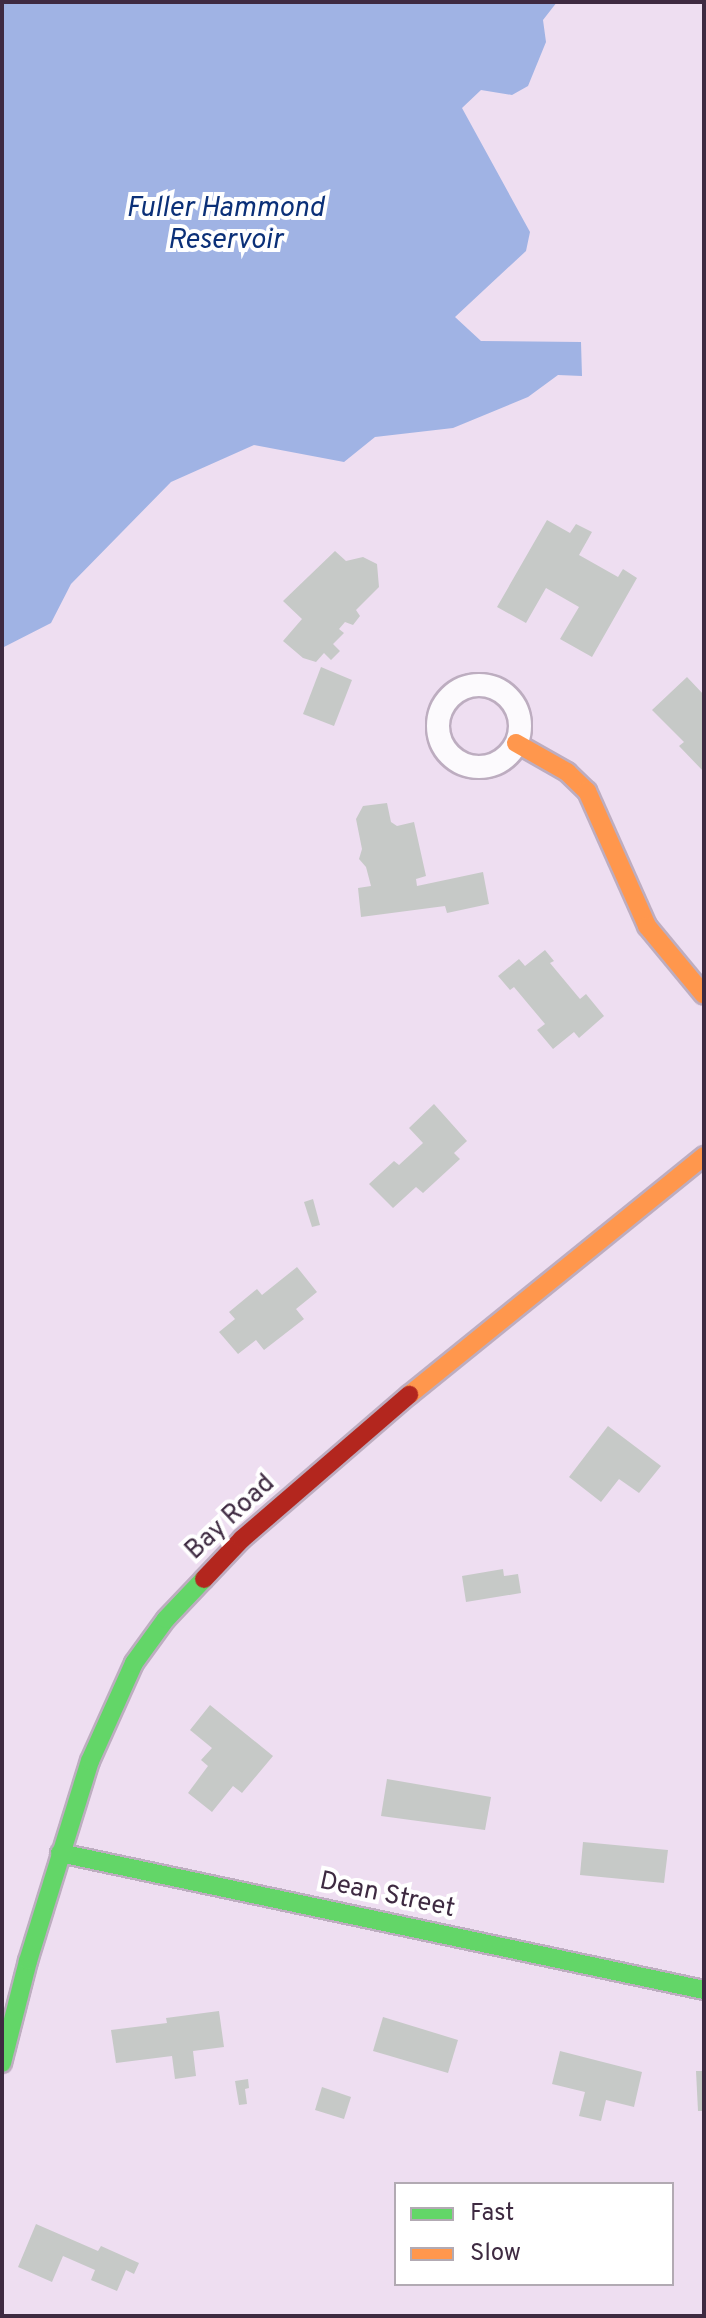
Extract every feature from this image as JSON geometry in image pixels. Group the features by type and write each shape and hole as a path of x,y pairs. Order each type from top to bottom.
{"main road":[{"path":"516,743 567,772 587,791 647,926 704,995"},
{"name":"Bay Road","path":"2,2063 60,1853 90,1761 134,1663 166,1619 242,1539 418,1388 704,1156"},
{"name":"Dean Street","path":"60,1853 704,1990"}],"water":[{"name":"Fuller Hammond Reservoir","path":"2,2 557,2 543,20 546,42 528,86 512,95 481,90 462,108 530,232 526,251 455,317 481,341 581,342 582,376 558,375 528,397 453,428 375,437 344,462 254,445 171,482 71,584 51,623 2,648"}],"building":[{"path":"547,520 570,533 576,524 592,532 579,555 618,577 623,569 637,578 592,657 560,639 579,607 546,588 526,623 497,607"},
{"path":"335,551 346,561 363,557 377,564 379,587 356,610 360,616 353,625 345,622 339,629 344,633 333,644 340,651 331,660 324,653 316,662 303,658 283,641 302,619 283,601"},
{"path":"321,667 352,680 334,726 303,714"},
{"path":"687,677 704,695 704,772 679,746 684,742 652,710"},
{"path":"387,803 391,822 397,826 414,822 426,876 416,879 417,886 483,872 489,904 447,913 445,906 361,917 358,888 371,886 366,867 359,859 362,849 356,819 363,806"},
{"path":"545,950 554,961 550,963 580,999 586,994 604,1016 579,1038 574,1032 553,1049 537,1030 545,1024 514,987 510,990 498,976 519,959 525,966"},
{"path":"434,1104 467,1141 454,1153 460,1159 423,1193 416,1187 393,1208 369,1184 394,1161 399,1165 423,1143 409,1128"},
{"path":"313,1199 320,1225 312,1227 304,1202"},
{"path":"297,1267 317,1292 296,1309 304,1319 264,1350 256,1340 238,1354 219,1332 235,1319 229,1312 257,1289 262,1295"},
{"path":"608,1426 661,1466 639,1493 619,1479 601,1502 569,1477"},
{"path":"503,1569 504,1576 518,1574 521,1593 466,1602 462,1576"},
{"path":"210,1705 273,1756 242,1793 233,1786 212,1812 188,1793 208,1766 201,1760 212,1748 190,1730"},
{"path":"387,1779 491,1797 485,1830 381,1816"},
{"path":"583,1842 668,1850 664,1883 580,1875"},
{"path":"219,2011 224,2047 193,2051 196,2076 175,2079 172,2056 116,2063 111,2030 167,2023 166,2018"},
{"path":"383,2017 458,2040 448,2073 373,2051"},
{"path":"560,2051 642,2072 634,2107 606,2100 601,2121 579,2116 585,2092 552,2084"},
{"path":"696,2071 704,2071 704,2111 698,2111"},
{"path":"248,2079 249,2088 245,2089 247,2104 239,2105 235,2081"},
{"path":"322,2087 351,2097 344,2119 315,2110"},
{"path":"36,2224 98,2251 101,2246 139,2263 134,2274 126,2270 117,2291 91,2280 95,2270 63,2256 52,2282 18,2267"}],"traffic: fast":[{"path":"2,2063 28,1961 90,1761 134,1663 166,1619 204,1579"},
{"path":"60,1853 704,1990"}],"traffic: slow":[{"path":"516,743 567,772 587,791 647,926 704,995"},
{"path":"409,1395 704,1156"}],"traffic: jam":[{"path":"204,1579 242,1539 409,1395"}]}
